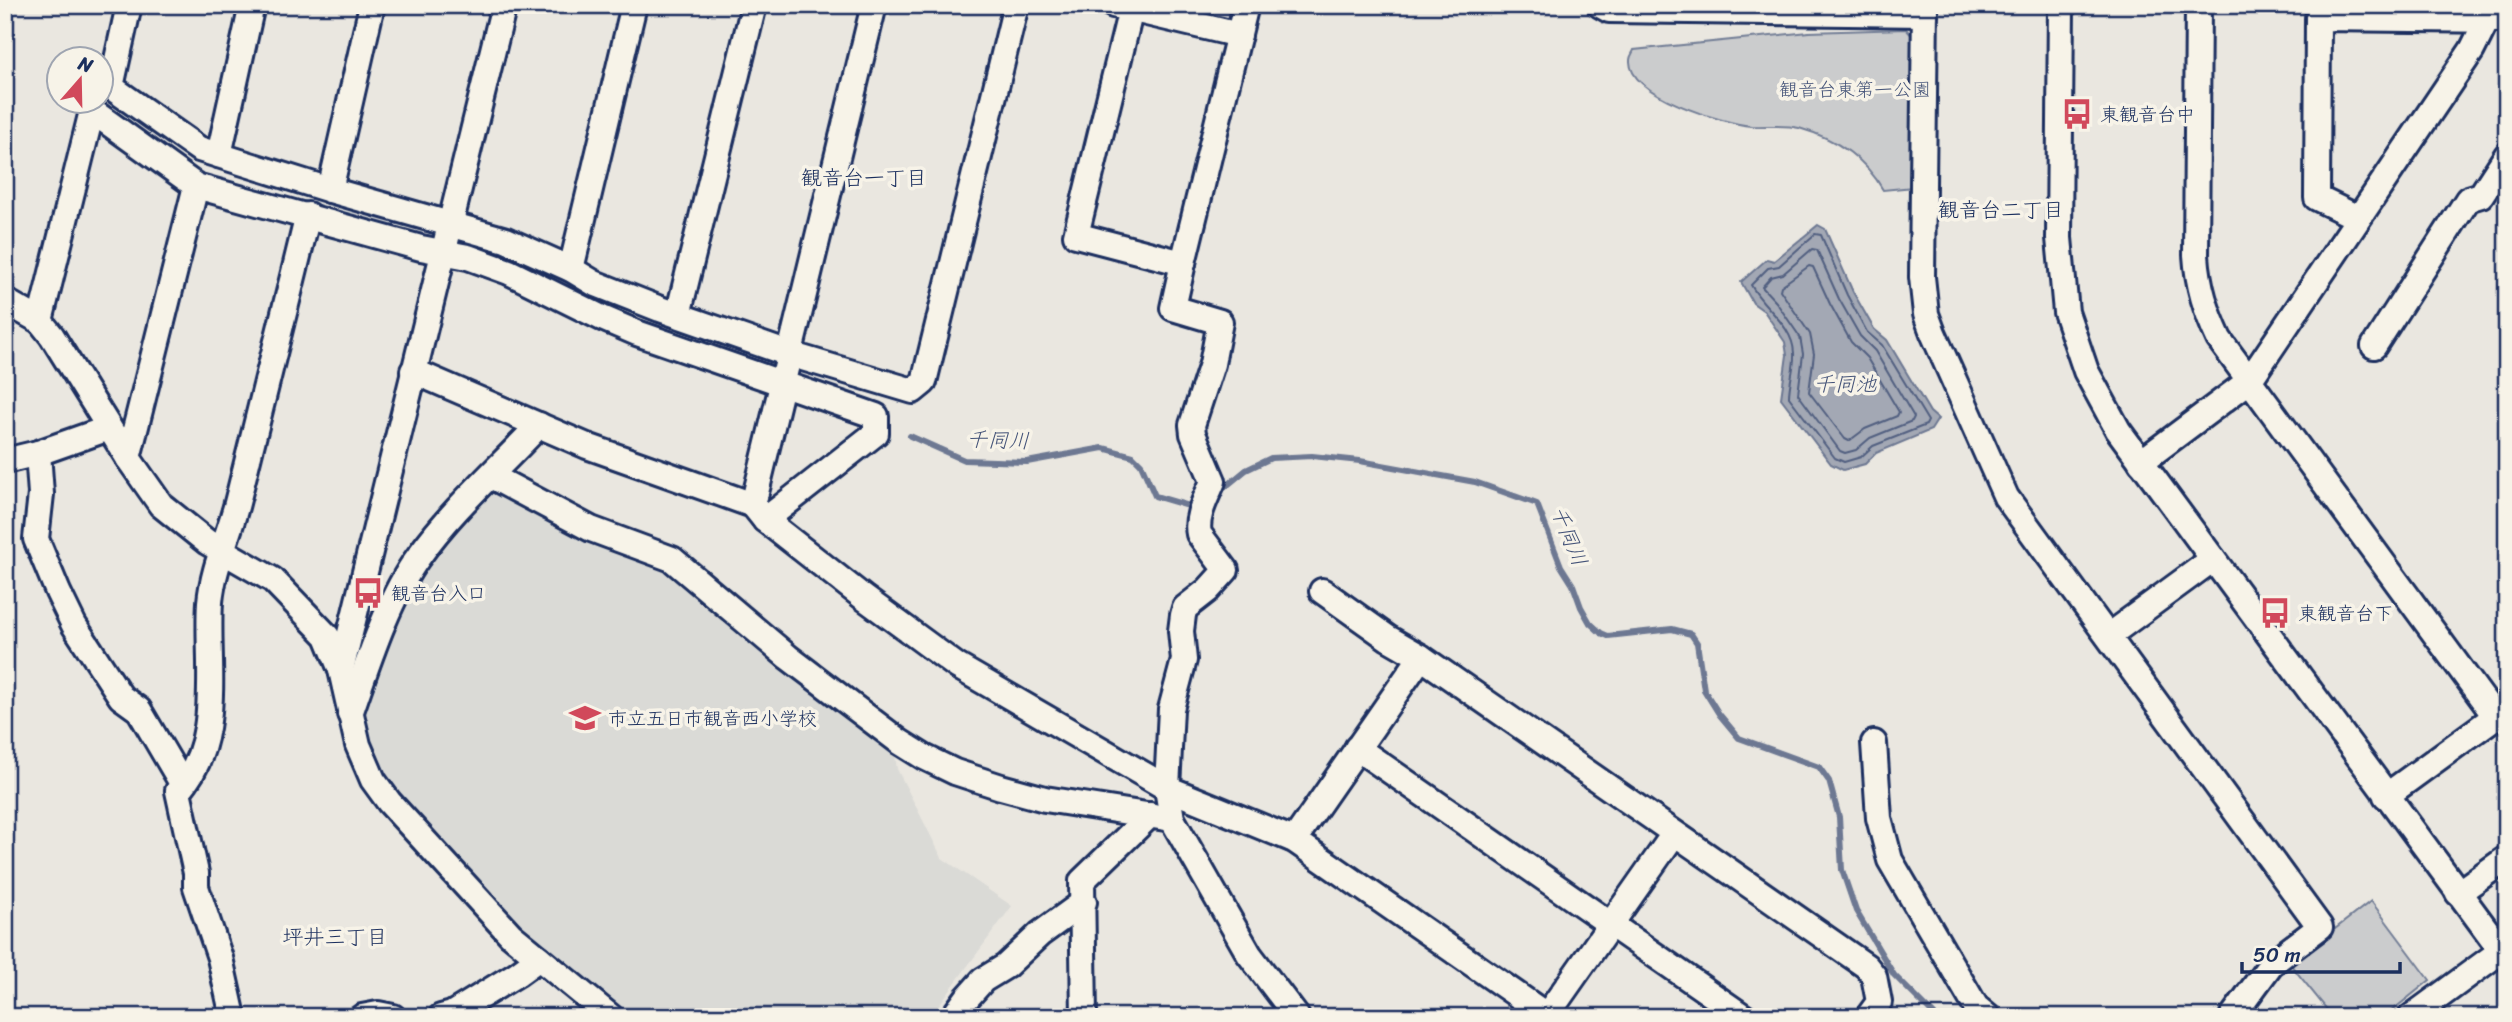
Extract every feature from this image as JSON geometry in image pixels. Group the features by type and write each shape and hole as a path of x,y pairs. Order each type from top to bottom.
{"street":[{"path":"129,5 111,87 199,149 506,240 594,283 789,354 913,391 924,382 1016,5"},
{"path":"219,156 252,5"},
{"path":"330,190 372,5"},
{"path":"341,670 504,5"},
{"path":"570,269 634,5"},
{"path":"678,314 754,5"},
{"path":"759,513 781,383 874,5"},
{"path":"1084,1017 1082,881 1161,817 1167,788 1171,709 1184,660 1181,631 1183,615 1185,608 1208,590 1226,570 1199,534 1198,519 1213,481 1193,434 1192,425 1212,364 1220,322 1172,308 1246,5"},
{"path":"1601,5 1609,10 1925,10 1922,277 1926,314 2006,497 2320,927 2271,964 2232,1017"},
{"path":"2061,5 2059,238 2066,312 2085,371 2118,430 2504,954 2412,1017"},
{"path":"2198,5 2197,279 2218,340 2501,712 2386,796"},
{"path":"1182,263 1076,235 1126,7 1239,35"},
{"path":"2358,218 2317,198 2318,18 2497,20"},
{"path":"2141,461 2249,381 2472,50 2497,20"},
{"path":"40,321 92,111 196,186 421,248 443,250 468,257 509,272 637,333 876,416 876,432 759,513"},
{"path":"2374,346 2468,200 2481,195 2507,155"},
{"path":"128,458 196,186"},
{"path":"233,1017 220,958 196,887 196,873 178,791 198,759 204,738 209,695 212,586 232,524 308,215"},
{"path":"5,301 40,321 52,336 128,458 161,505 207,542 273,580 327,636 341,670 358,745 373,780 389,802 511,934 611,1017"},
{"path":"413,371 587,446 759,513 863,597 957,666 1167,788 1294,840 1548,1016 1674,834"},
{"path":"350,715 364,673 405,579 436,534 539,425"},
{"path":"5,461 38,453 109,428"},
{"path":"38,453 41,494 36,539 58,592 74,625 121,697 139,710 183,785"},
{"path":"491,476 591,529 672,558 788,657 900,742 924,757 955,772 1001,788 1080,806 1161,817 1249,954 1297,1017"},
{"path":"2108,636 2213,559"},
{"path":"1322,591 1866,966 1874,976 1881,1012"},
{"path":"1294,840 1421,657"},
{"path":"1874,743 1879,818 1890,860 1976,1007 1988,1017"},
{"path":"1357,748 1744,1017"},
{"path":"2458,893 2507,858"},
{"path":"953,1017 984,980 1006,966 1040,934 1084,902"},
{"path":"441,1017 452,1014 538,958"},
{"path":"362,1017 378,1014 393,1017"}],"shaded area":[{"path":"498,491 663,563 894,748 897,769 942,858 1012,906 930,1017 630,1017 529,934 389,783 380,770 371,744 366,702 409,584 478,500"}],"green space":[{"name":"観音台東第一公園","path":"1906,29 1914,38 1913,187 1883,190 1858,159 1812,132 1788,126 1738,124 1680,105 1644,85 1634,73 1630,60 1634,50 1809,32"},
{"path":"2371,901 2430,980 2384,1017 2333,1017 2290,964"}],"water":[{"name":"千同池","path":"1818,225 1825,229 1853,292 1874,329 1887,340 1930,412 1938,419 1931,430 1876,453 1865,464 1843,470 1831,464 1781,398 1787,355 1785,342 1764,311 1753,303 1741,282 1767,259 1774,261"}],"waterway":[{"name":"千同川","path":"910,436 964,460 1027,462 1103,448 1133,456 1141,464 1155,496 1189,506 1196,504"},
{"name":"千同川","path":"1218,493 1246,470 1271,458 1312,456 1360,461 1475,482 1537,504 1561,566 1590,623 1608,636 1672,629 1691,634 1697,643 1704,690 1739,738 1819,767 1829,781 1839,817 1842,870 1856,911 1894,975 1936,1017"}],"place":[{"name":"東観音台中","path":"2077,114"},
{"name":"観音台入口","path":"368,593"},
{"name":"東観音台下","path":"2275,613"},
{"name":"市立五日市観音西小学校","path":"585,718"}],"district":[{"name":"観音台一丁目","path":"864,178"},
{"name":"観音台二丁目","path":"2001,210"},
{"name":"坪井三丁目","path":"335,937"}]}
